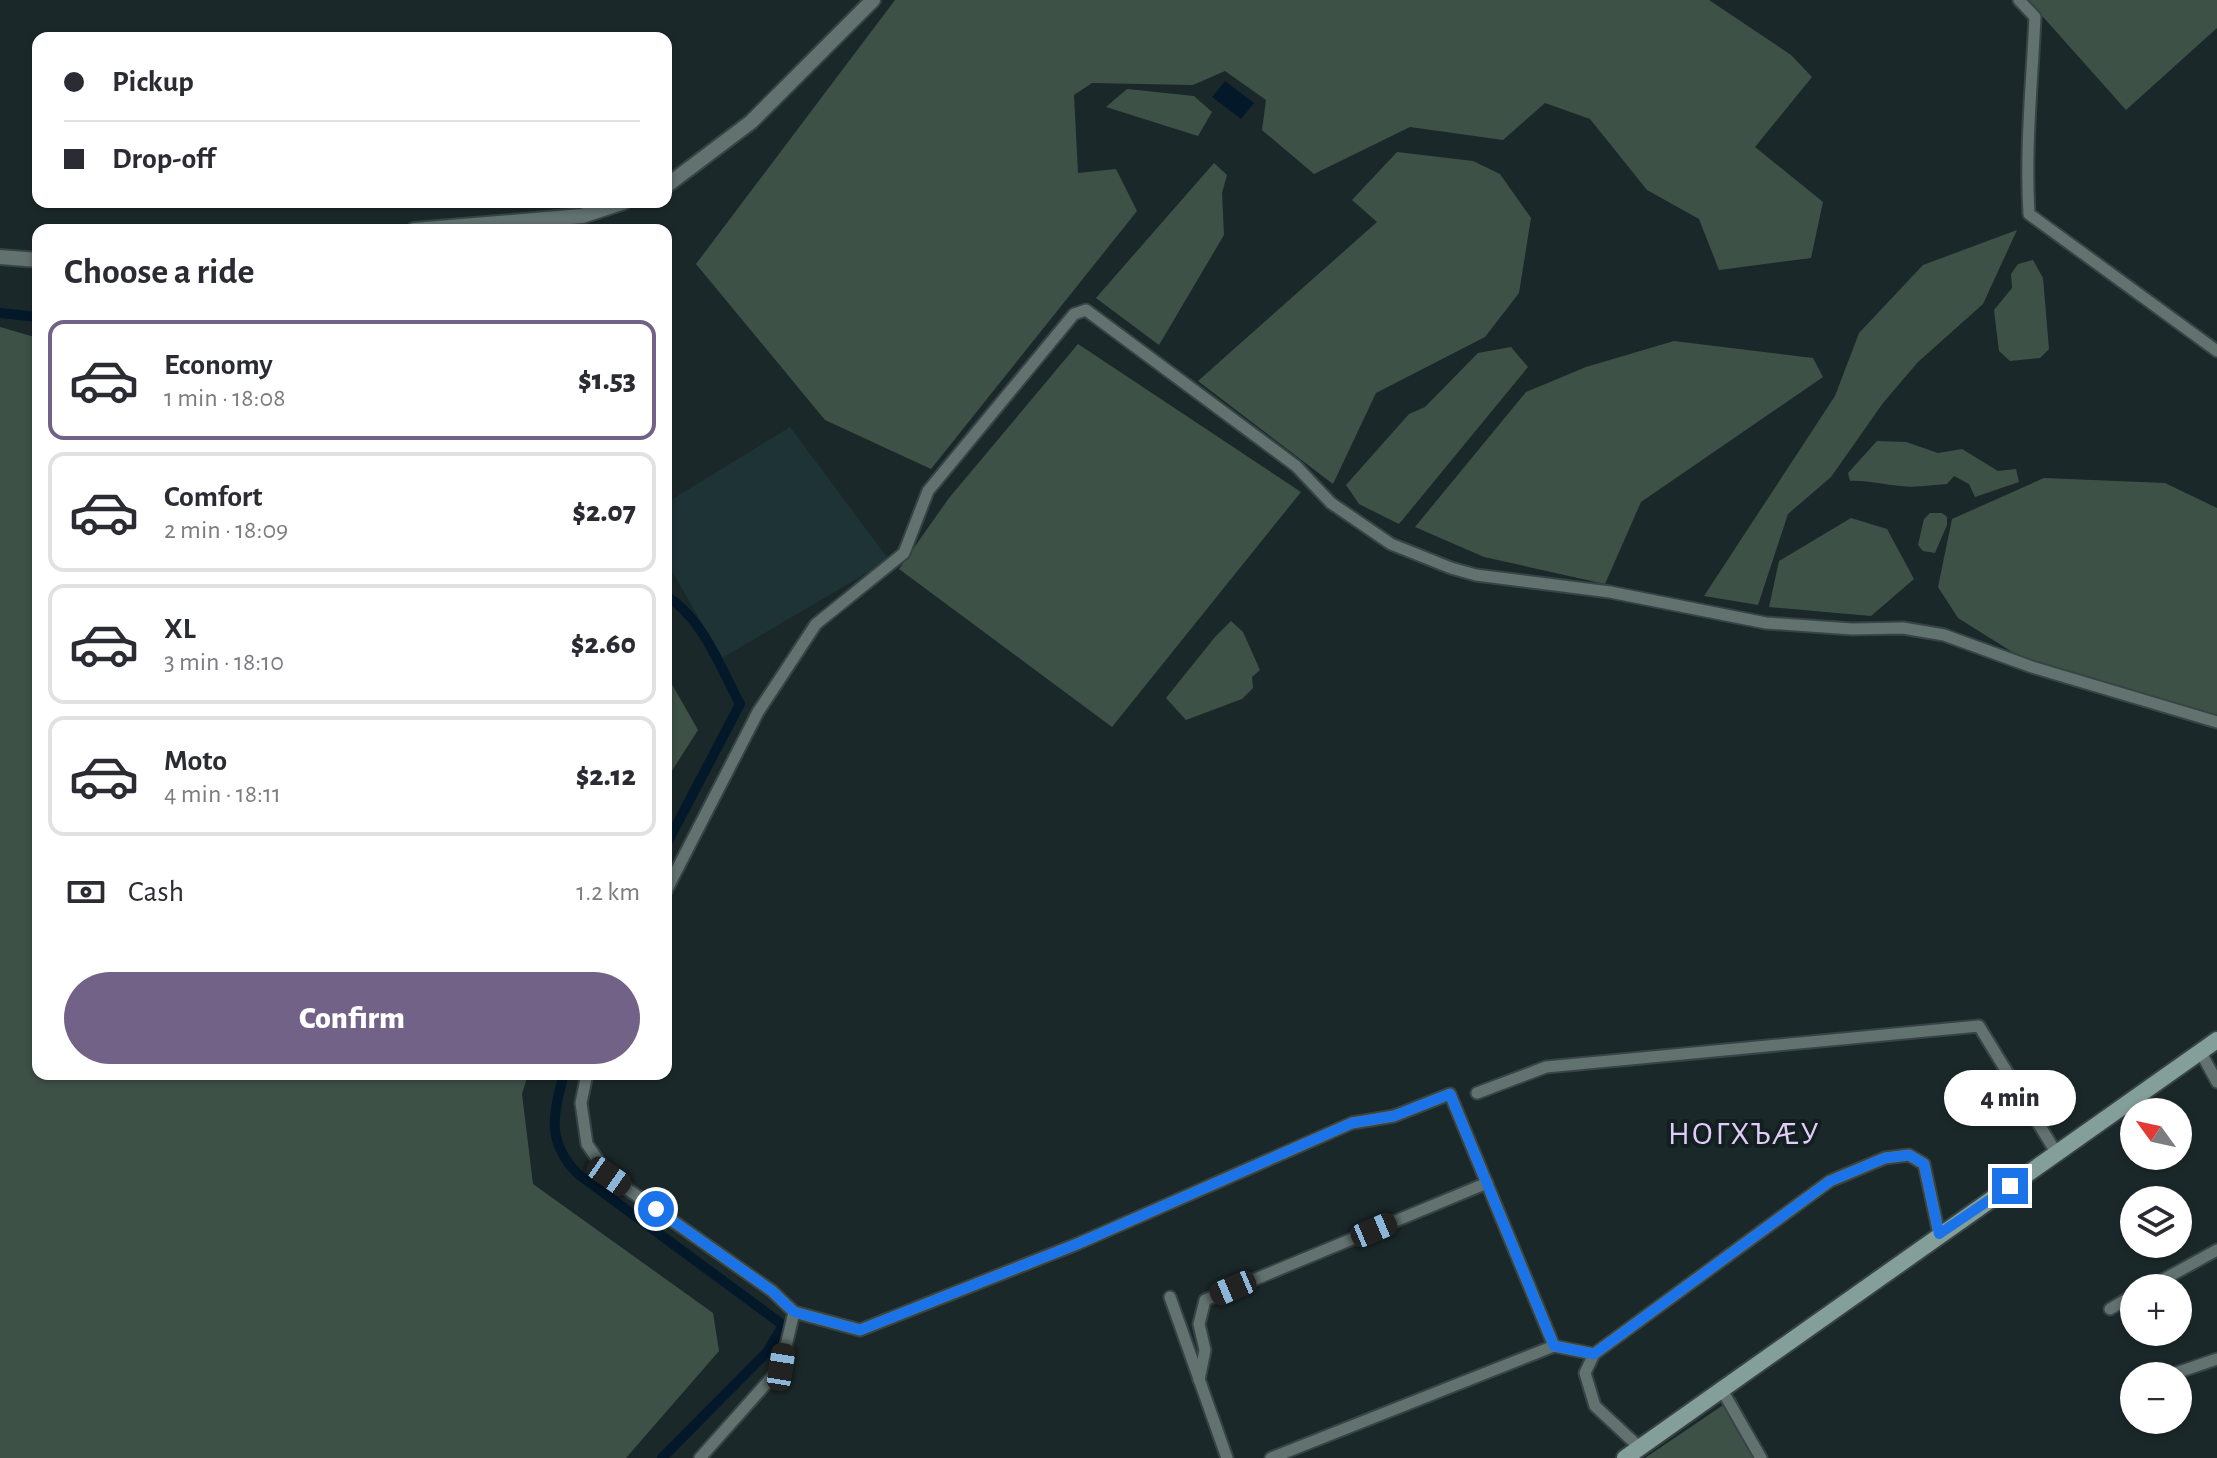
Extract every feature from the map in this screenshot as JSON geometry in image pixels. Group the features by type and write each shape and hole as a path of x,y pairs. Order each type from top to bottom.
{"main road":[{"path":"1625,1458 2217,1040"}],"street":[{"path":"672,181 751,122 873,0"},
{"path":"2019,0 2035,17 2028,102 2030,127 2026,170 2029,214 2217,351"},
{"path":"486,224 582,216 606,208"},
{"path":"0,257 32,260"},
{"path":"672,879 758,712 816,624 904,553 928,491 1074,314 1086,310 1296,466 1331,503 1391,544 1451,568 1476,575 1610,592 1766,623 1852,629 1903,628 1944,635 2032,667 2217,722"},
{"path":"1477,1093 1546,1067 1979,1026 2057,1154"},
{"path":"2200,1051 2215,1076"},
{"path":"586,1080 581,1103 587,1144 609,1176 772,1291 794,1312 860,1330 1077,1244 1352,1123 1394,1116 1450,1094 1554,1346"},
{"path":"1638,1446 1595,1406 1585,1373 1594,1354 1830,1181 1885,1158 1909,1155 1924,1164 1939,1234"},
{"path":"1199,1380 1205,1350 1199,1324 1205,1300 1487,1183"},
{"path":"2173,1274 2217,1250"},
{"path":"1170,1297 1227,1458"},
{"path":"2110,1309 2120,1303"},
{"path":"700,1458 781,1367 794,1312"},
{"path":"1271,1458 1554,1346 1594,1354"},
{"path":"2192,1368 2217,1359"},
{"path":"1722,1390 1761,1458"}],"shaded area":[{"path":"1225,81 1254,103 1241,119 1212,97"},
{"path":"790,427 889,560 722,658 672,571 672,499"}],"green space":[{"path":"895,0 1709,0 1791,55 1812,77 1755,147 1823,202 1811,258 1719,270 1699,219 1647,190 1590,119 1545,103 1503,140 1410,127 1314,174 1262,130 1266,100 1225,71 1193,85 1092,83 1074,95 1078,173 1116,169 1137,211 931,469 825,420 696,264"},
{"path":"2028,0 2217,0 2217,28 2126,110"},
{"path":"1127,89 1194,96 1212,112 1198,136 1106,107"},
{"path":"1397,152 1473,161 1500,174 1531,218 1519,293 1485,337 1376,393 1333,484 1198,381 1377,222 1352,200"},
{"path":"1214,163 1227,175 1222,193 1224,235 1159,345 1096,298"},
{"path":"2017,230 1983,304 1918,362 1883,403 1831,477 1788,514 1758,605 1704,596 1835,396 1859,333 1923,265"},
{"path":"2033,260 2043,278 2049,349 2040,358 2010,361 1999,351 1994,310 2012,288 2011,274 2018,264"},
{"path":"0,327 32,336 32,1080 526,1080 522,1094 533,1184 713,1313 719,1351 626,1458 0,1458"},
{"path":"1674,341 1813,358 1823,377 1641,502 1605,584 1484,557 1415,527 1526,392 1586,367"},
{"path":"1078,344 1301,492 1112,727 899,569 949,498"},
{"path":"1511,347 1528,367 1399,524 1359,504 1346,485 1409,414 1425,407 1478,353"},
{"path":"1877,441 1906,442 1938,453 1962,449 1998,471 2016,469 2019,482 1975,497 1969,484 1954,476 1947,484 1918,487 1850,481 1848,473"},
{"path":"2044,478 2165,483 2217,508 2217,716 2025,660 1958,618 1938,587 1952,519"},
{"path":"1930,513 1942,513 1947,517 1947,525 1935,553 1923,551 1918,545 1924,519"},
{"path":"1851,518 1887,529 1914,579 1871,616 1769,607 1779,561"},
{"path":"1231,621 1243,632 1260,670 1252,677 1253,688 1242,699 1186,720 1166,698"},
{"path":"672,684 698,730 672,771"},
{"path":"1735,1397 1768,1458 1645,1458"}],"waterway":[{"path":"0,313 32,316"},
{"path":"672,600 700,630 740,704 672,834"},
{"path":"562,1080 555,1127 561,1150 578,1174 783,1325 768,1351 662,1458"}],"district":[{"name":"НОГХЪÆУ","path":"1744,1133"}],"route":[{"path":"656,1209 772,1291 794,1312 860,1330 1077,1244 1352,1123 1394,1116 1450,1094 1554,1346 1594,1354 1830,1181 1885,1158 1909,1155 1924,1164 1928,1175 1929,1200 1939,1234 2010,1186"}]}
